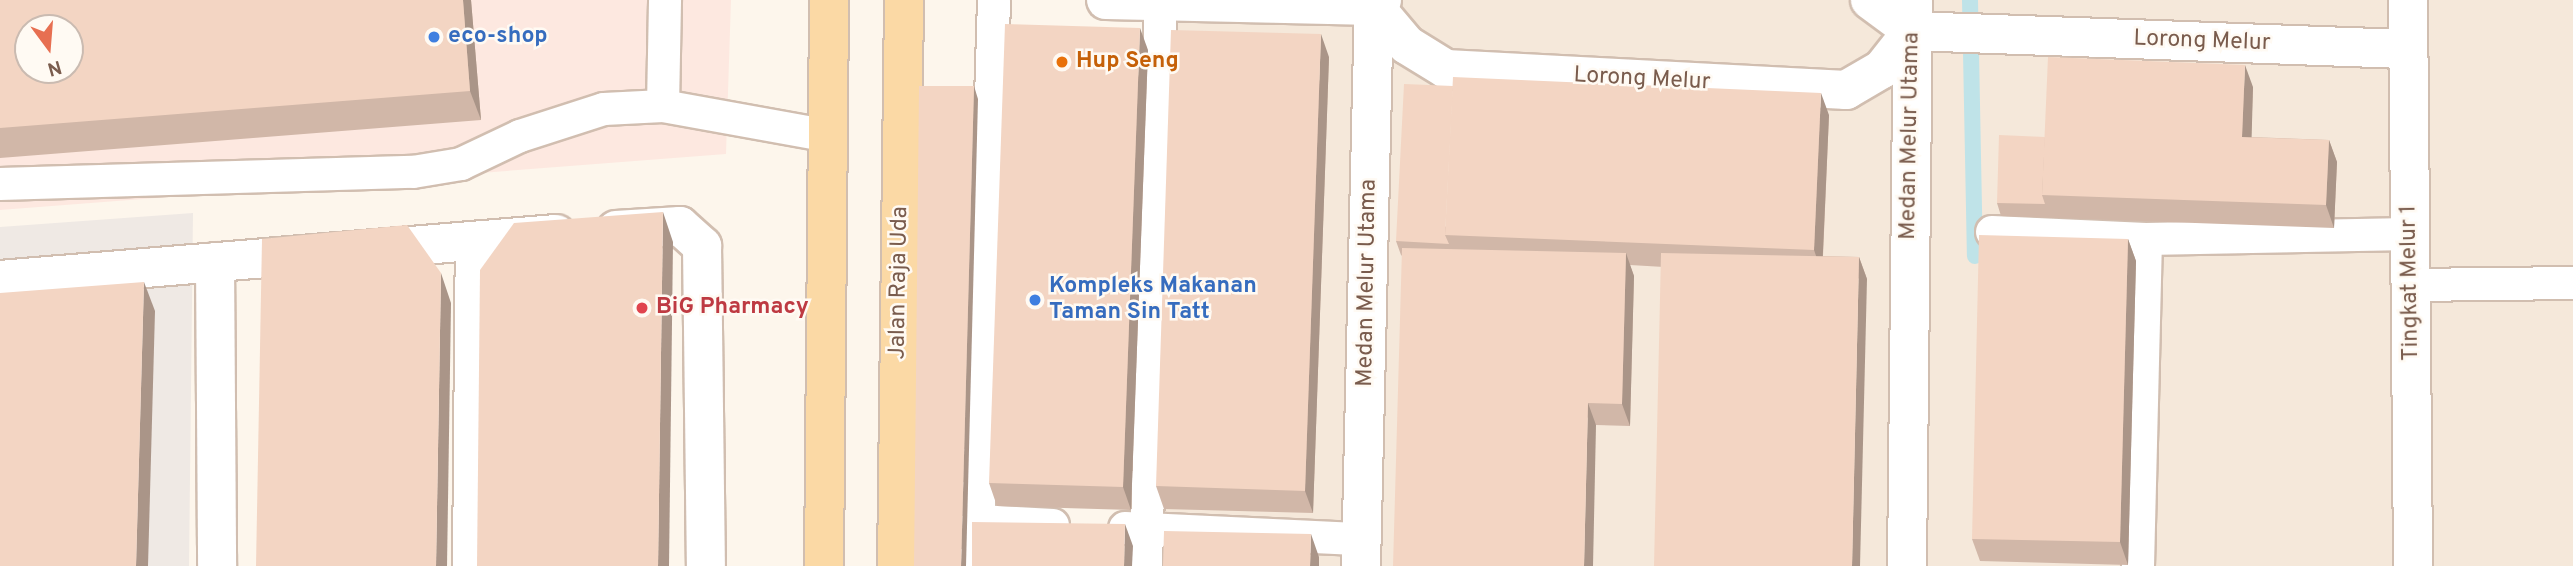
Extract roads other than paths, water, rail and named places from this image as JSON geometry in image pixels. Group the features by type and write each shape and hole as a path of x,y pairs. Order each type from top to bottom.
{"main road":[{"path":"824,566 830,136 829,0"},
{"name":"Jalan Raja Uda","path":"897,566 904,0"}],"street":[{"path":"1106,0 1377,2"},
{"path":"1870,0 1924,21"},
{"name":"Tingkat Melur 1","path":"2408,0 2413,566"},
{"name":"Lorong Melur","path":"1377,2 1407,46 1446,69 1846,90 1882,69 1924,21 1990,35 2408,49"},
{"name":"Medan Melur Utama","path":"1361,552 1377,2"},
{"name":"Medan Melur Utama","path":"1907,566 1924,21"},
{"path":"0,280 472,239 680,226 702,246 706,566"},
{"path":"215,262 217,566"}],"lane":[{"path":"663,106 665,0"},
{"path":"977,566 994,0"},
{"path":"1146,566 1161,1"},
{"path":"0,184 413,172 461,164 520,136 604,109 663,106 830,136"},
{"path":"1992,232 2146,239 2410,234"},
{"path":"469,566 472,239"},
{"path":"2138,566 2146,239"},
{"path":"2411,285 2573,283"},
{"path":"978,521 1147,529 1361,552"}],"waterway":[{"path":"1970,0 1975,256"}],"place":[{"name":"eco-shop","path":"434,37"},
{"name":"Hup Seng","path":"1062,62"},
{"name":"Kompleks Makanan Taman Sin Tatt","path":"1035,300"},
{"name":"BiG Pharmacy","path":"642,308"}]}
